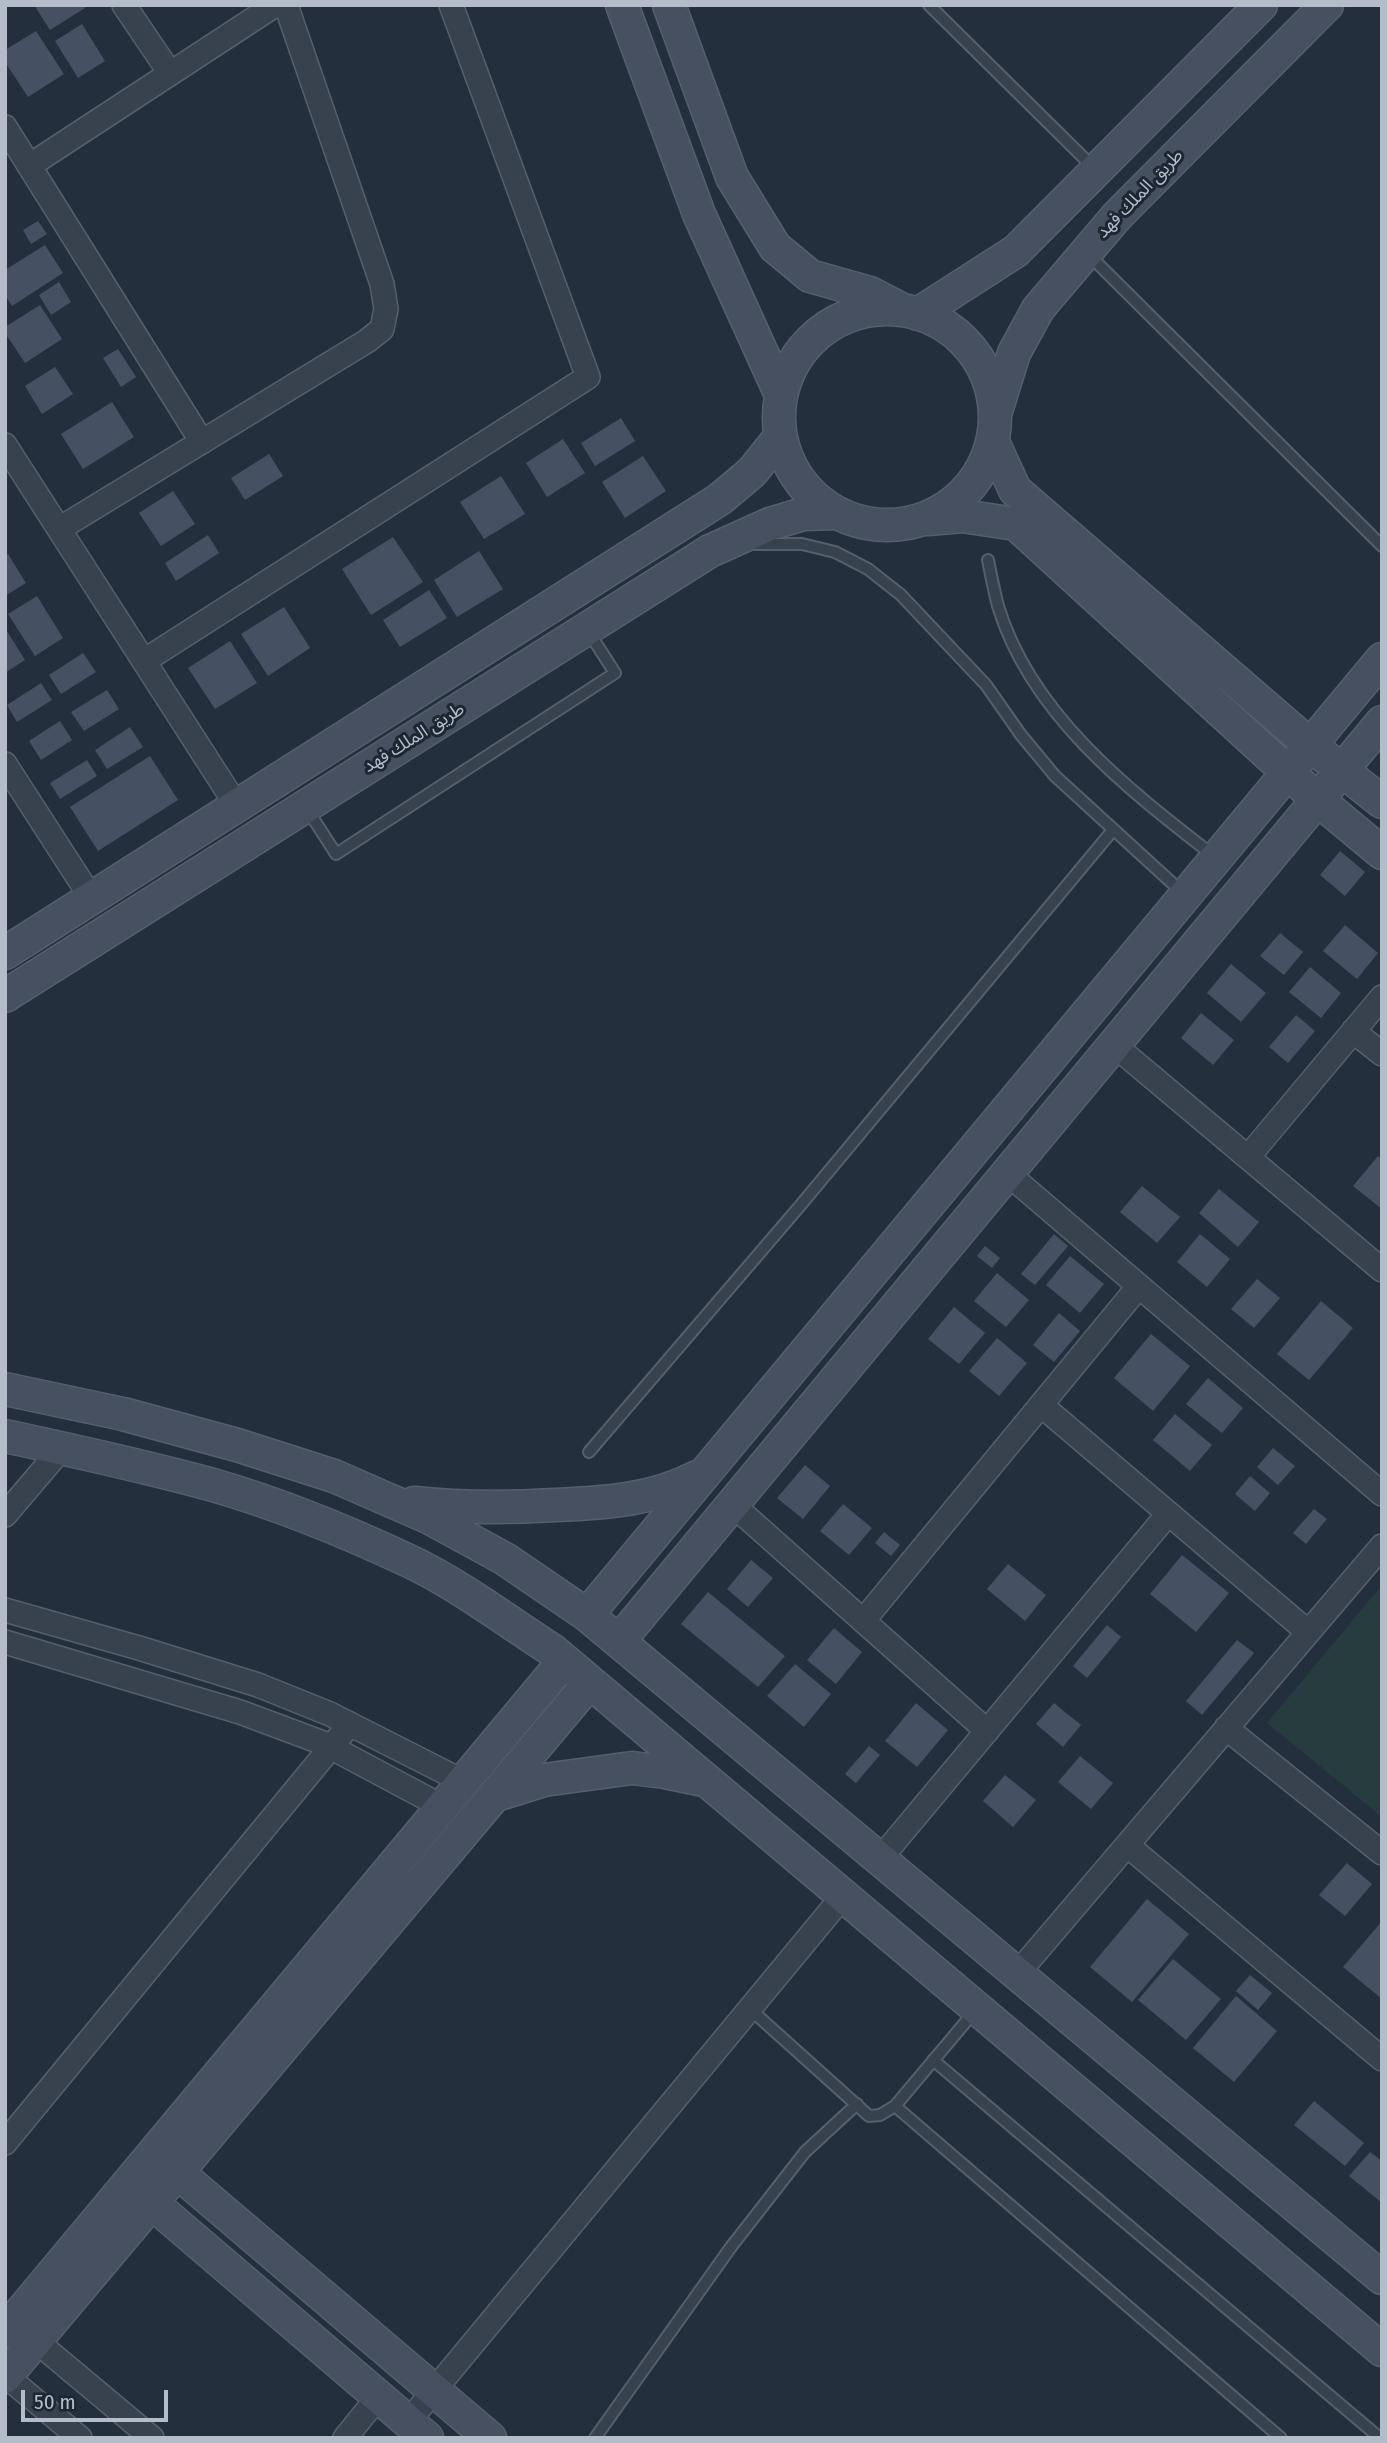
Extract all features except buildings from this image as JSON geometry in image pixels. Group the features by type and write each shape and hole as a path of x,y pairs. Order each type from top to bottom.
{"street":[{"path":"124,5 170,73"},
{"path":"30,166 275,5"},
{"path":"59,529 383,329 386,309 382,284 286,5"},
{"path":"144,661 588,377 451,5"},
{"path":"622,5 699,214 781,395"},
{"path":"669,5 732,177 775,247 810,276 870,293 943,324 964,340 980,362 991,386 994,427 1016,490 1310,745 1382,802"},
{"path":"1261,5 1016,251 911,312 876,310 849,316 825,328 805,347 790,369 781,395 778,416 780,437 787,460 800,481 816,499 836,513 865,523 892,525 962,516 1016,524 1317,799 1382,853"},
{"name":"طريق الملك فهد","path":"994,427 1014,353 1038,309 1117,216 1326,5"},
{"path":"5,127 202,442"},
{"path":"920,520 945,509 967,491 983,468 994,427"},
{"name":"طريق الملك فهد","path":"5,953 720,499 752,472 780,437"},
{"path":"5,445 237,806"},
{"name":"طريق الملك فهد","path":"5,996 703,556 770,524 803,514 836,513"},
{"path":"673,529 703,556"},
{"path":"587,1615 1382,659"},
{"path":"619,1641 1382,722"},
{"path":"5,764 92,899"},
{"path":"1248,1157 1382,997"},
{"path":"1353,1031 1382,1054"},
{"path":"1114,1045 1382,1270"},
{"path":"1007,1173 1382,1494"},
{"path":"863,1621 1139,1286"},
{"path":"5,1389 123,1414 237,1444 334,1476 428,1517 505,1559 587,1615 619,1641 1382,2278"},
{"path":"1041,1405 1308,1632"},
{"path":"5,1436 215,1486 314,1520 410,1561 479,1602 590,1682 1382,2350"},
{"path":"5,1515 62,1448"},
{"path":"389,1500 461,1508 595,1503 643,1497 676,1488 705,1473"},
{"path":"733,1505 987,1731"},
{"path":"880,1859 1168,1514"},
{"path":"1017,1974 1382,1546"},
{"path":"5,1609 258,1685 350,1724 464,1782"},
{"path":"5,1642 240,1712 331,1747 443,1807"},
{"path":"166,2162 443,1807 564,1661"},
{"path":"5,2331 140,2193 496,1795 590,1682"},
{"path":"5,2143 350,1724"},
{"path":"1226,1728 1382,1853"},
{"path":"496,1795 544,1780 632,1768 708,1781"},
{"path":"1126,1845 1382,2059"},
{"path":"140,2193 418,2430 434,2390 843,1896"},
{"path":"166,2162 490,2438"},
{"path":"80,2438 5,2376 36,2341 140,2193"},
{"path":"36,2341 152,2438"},
{"path":"345,2438 379,2396"}],"lane":[{"path":"929,5 1096,170"},
{"path":"1086,252 1382,546"},
{"path":"703,556 764,543 802,544 835,552 868,569 901,595 986,685 1021,735 1055,776 1185,895"},
{"path":"988,560 999,608 1024,665 1049,704 1085,746 1148,805 1217,858"},
{"path":"305,807 336,854 615,673 587,629"},
{"path":"589,1452 799,1208 1113,831"},
{"path":"750,2009 869,2116 880,2115 895,2106 976,2008"},
{"path":"933,2060 1380,2438"},
{"path":"595,2438 731,2247 804,2152 857,2104"},
{"path":"895,2106 1280,2438"}],"green space":[{"path":"1382,1585 1382,1817 1267,1723"}]}
